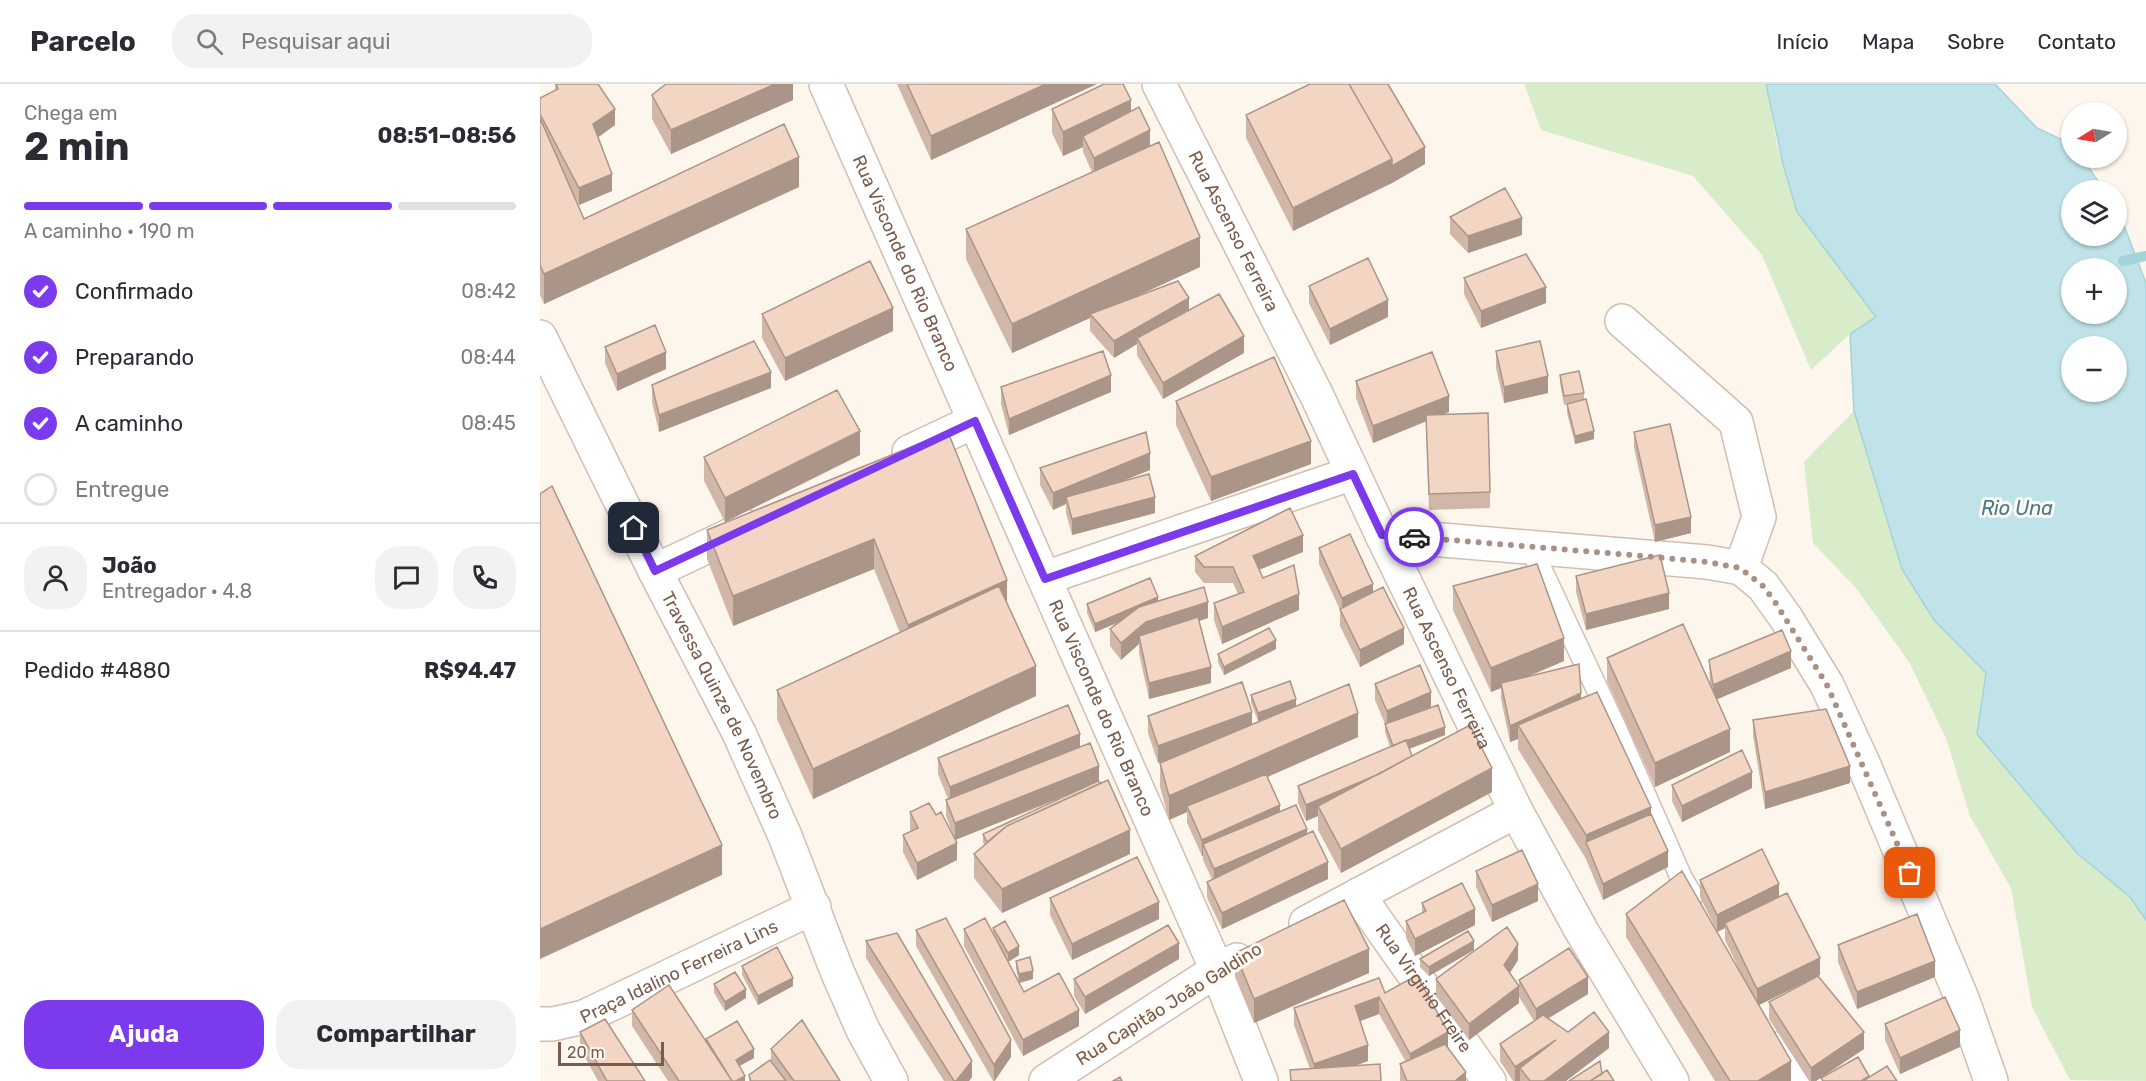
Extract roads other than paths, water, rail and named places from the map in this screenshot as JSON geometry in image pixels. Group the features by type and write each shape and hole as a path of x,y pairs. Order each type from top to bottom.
{"street":[{"name":"Rua Visconde do Rio Branco","path":"826,84 1217,970 1261,1081"},
{"name":"Rua Ascenso Ferreira","path":"1158,84 1317,396 1516,811 1581,930 1672,1081"},
{"path":"1622,321 1736,422 1759,517 1740,568"},
{"name":"Travessa Quinze de Novembro","path":"540,337 655,571 739,733 785,836 837,970 859,1020 891,1081"},
{"path":"879,466 975,421"},
{"path":"1045,579 1353,474"},
{"path":"655,571 772,516"},
{"path":"1382,535 1707,562 1740,568 1763,586 1786,618 1827,685 1863,763 1963,1001 1991,1081"},
{"name":"Rua Capitão João Galdino","path":"1046,1081 1217,970 1516,811"},
{"name":"Rua Virginio Freire","path":"1358,895 1489,1081"},
{"name":"Praça Idalino Ferreira Lins","path":"540,1024 552,1024 584,1017 814,907"}],"lane":[{"path":"1530,546 1615,727 1681,877 1705,918"},
{"path":"1770,1030 1800,1081"}],"water":[{"name":"Rio Una","path":"1766,84 1995,84 2037,128 2061,139 2061,168 2089,168 2097,180 2061,180 2061,246 2127,246 2127,233 2146,283 2146,920 2130,897 2077,853 1977,734 1986,673 1934,620 1902,569 1854,411 1850,334 1876,317 1797,212 1783,164"}],"waterway":[{"path":"2127,260 2146,256"}]}
